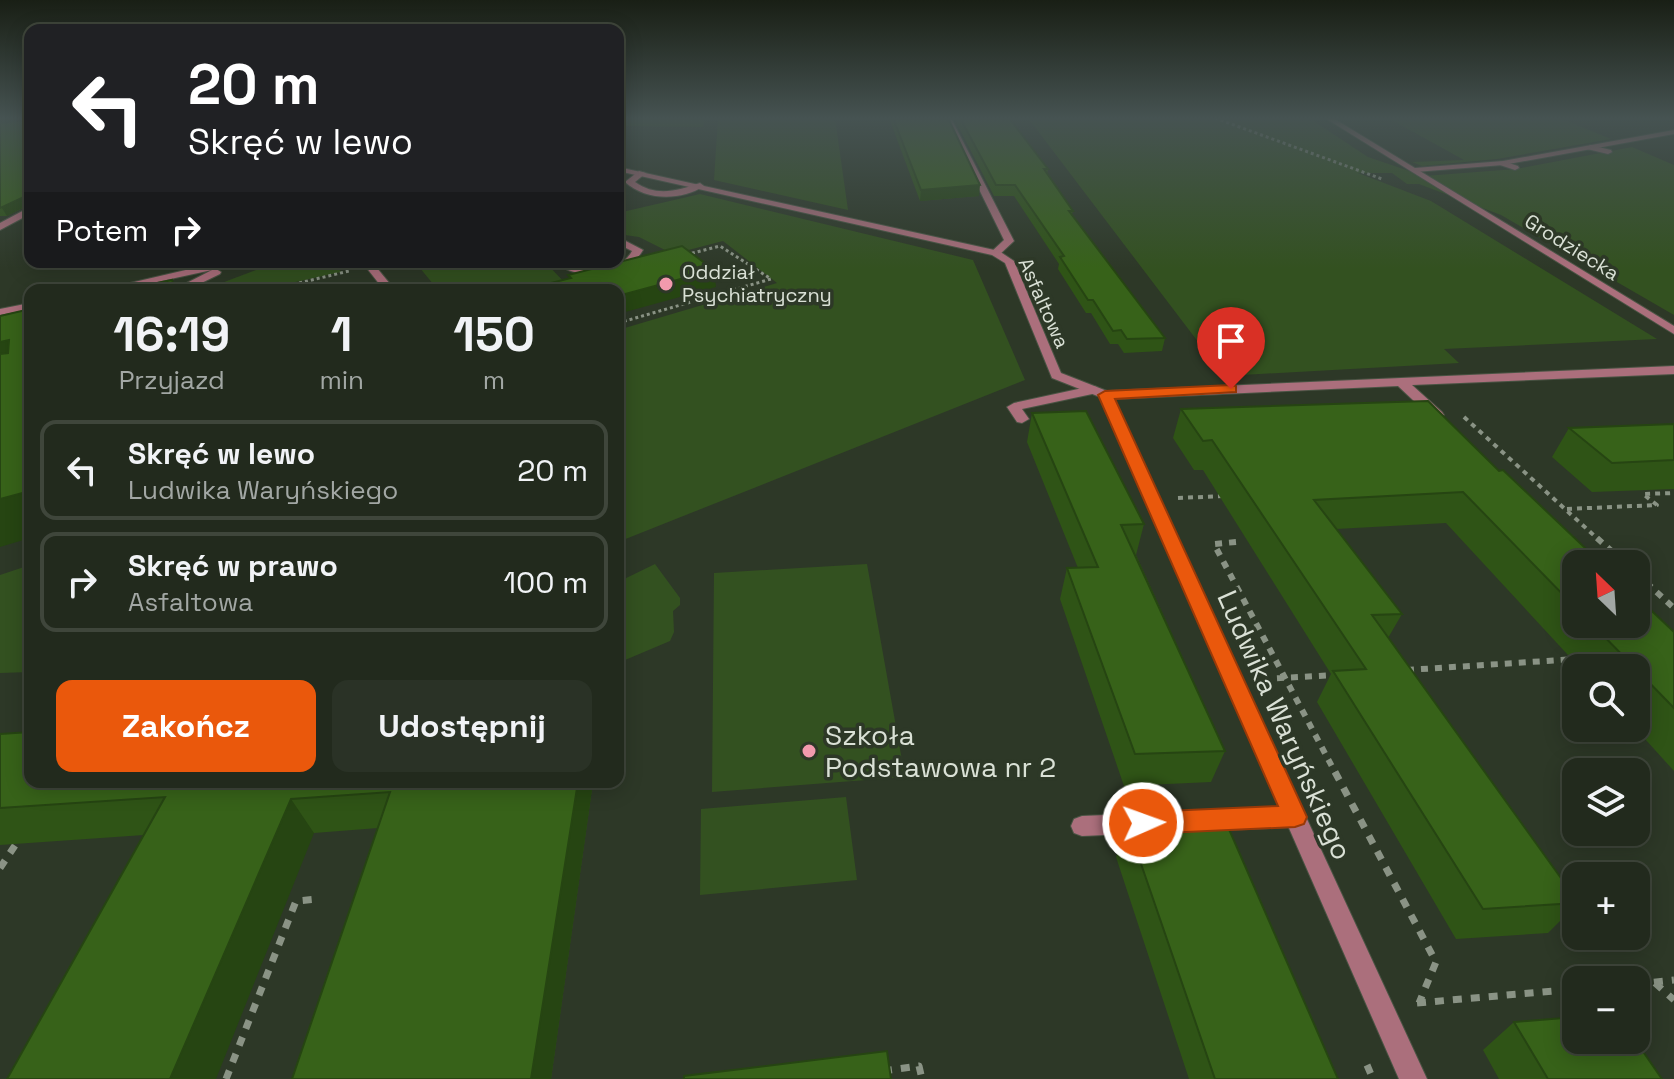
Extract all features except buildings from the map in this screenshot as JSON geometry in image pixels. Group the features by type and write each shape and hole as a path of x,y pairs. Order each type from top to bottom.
{"street":[{"path":"972,168 1009,241 995,253"},
{"name":"Grodziecka","path":"1412,168 1674,331"},
{"path":"1415,170 1436,168"},
{"name":"Asfaltowa","path":"624,170 995,253 1009,261 1056,375 1099,392 1674,370"},
{"path":"624,183 642,173"},
{"path":"629,182 644,193 657,195 700,186"},
{"path":"0,227 24,213"},
{"path":"624,243 638,250 633,260 624,264"},
{"path":"132,284 206,268"},
{"path":"190,284 221,268"},
{"path":"372,268 385,284"},
{"path":"572,268 589,271 604,268"},
{"path":"0,312 24,307"},
{"path":"1400,381 1444,422"},
{"path":"1022,419 1014,407 1099,392"},
{"name":"Ludwika Waryńskiego","path":"1099,392 1413,1079"},
{"path":"1082,826 1295,817"}],"path":[{"path":"1351,168 1388,182"},
{"path":"624,321 771,279 720,246 676,258"},
{"path":"297,284 347,273 352,268"},
{"path":"1456,410 1611,550"},
{"path":"1566,509 1657,505 1643,494 1674,493"},
{"path":"1178,510 1173,498 1235,496"},
{"path":"1236,542 1214,544 1436,962 1419,1003"},
{"path":"1650,586 1674,608"},
{"path":"1392,671 1562,660"},
{"path":"1265,694 1258,680 1346,674"},
{"path":"0,868 16,844"},
{"path":"226,1079 296,901 318,899"},
{"path":"1650,982 1674,980"},
{"path":"1654,982 1674,1000"},
{"path":"1418,1017 1412,1004 1562,990"},
{"path":"873,1072 919,1066 922,1079"}],"green space":[{"path":"715,168 842,168 848,210 714,180"},
{"path":"1066,168 1401,168 1424,176 1519,168 1674,168 1674,315 1501,215 1419,184 1407,184 1392,173 1358,173 1431,201 1657,339 1444,349 1459,363 1224,376"},
{"path":"700,194 973,260 1025,380 624,540 624,328 777,283 723,241 673,254 639,237 624,235 624,212"},
{"path":"261,268 338,268 341,272 286,284 219,284"},
{"path":"420,268 551,268 566,284 433,284"},
{"path":"655,564 680,598 680,605 673,611 674,632 670,641 624,660 624,579"},
{"path":"867,564 905,777 712,792 714,573"},
{"path":"24,567 24,672 0,673 0,575"},
{"path":"846,797 857,880 700,895 701,809"}],"place":[{"name":"Oddział Psychiatryczny","path":"666,284"},
{"name":"Szkoła Podstawowa nr 2","path":"809,751"}],"route":[{"path":"1143,823 1295,817 1105,395 1231,389"}]}
